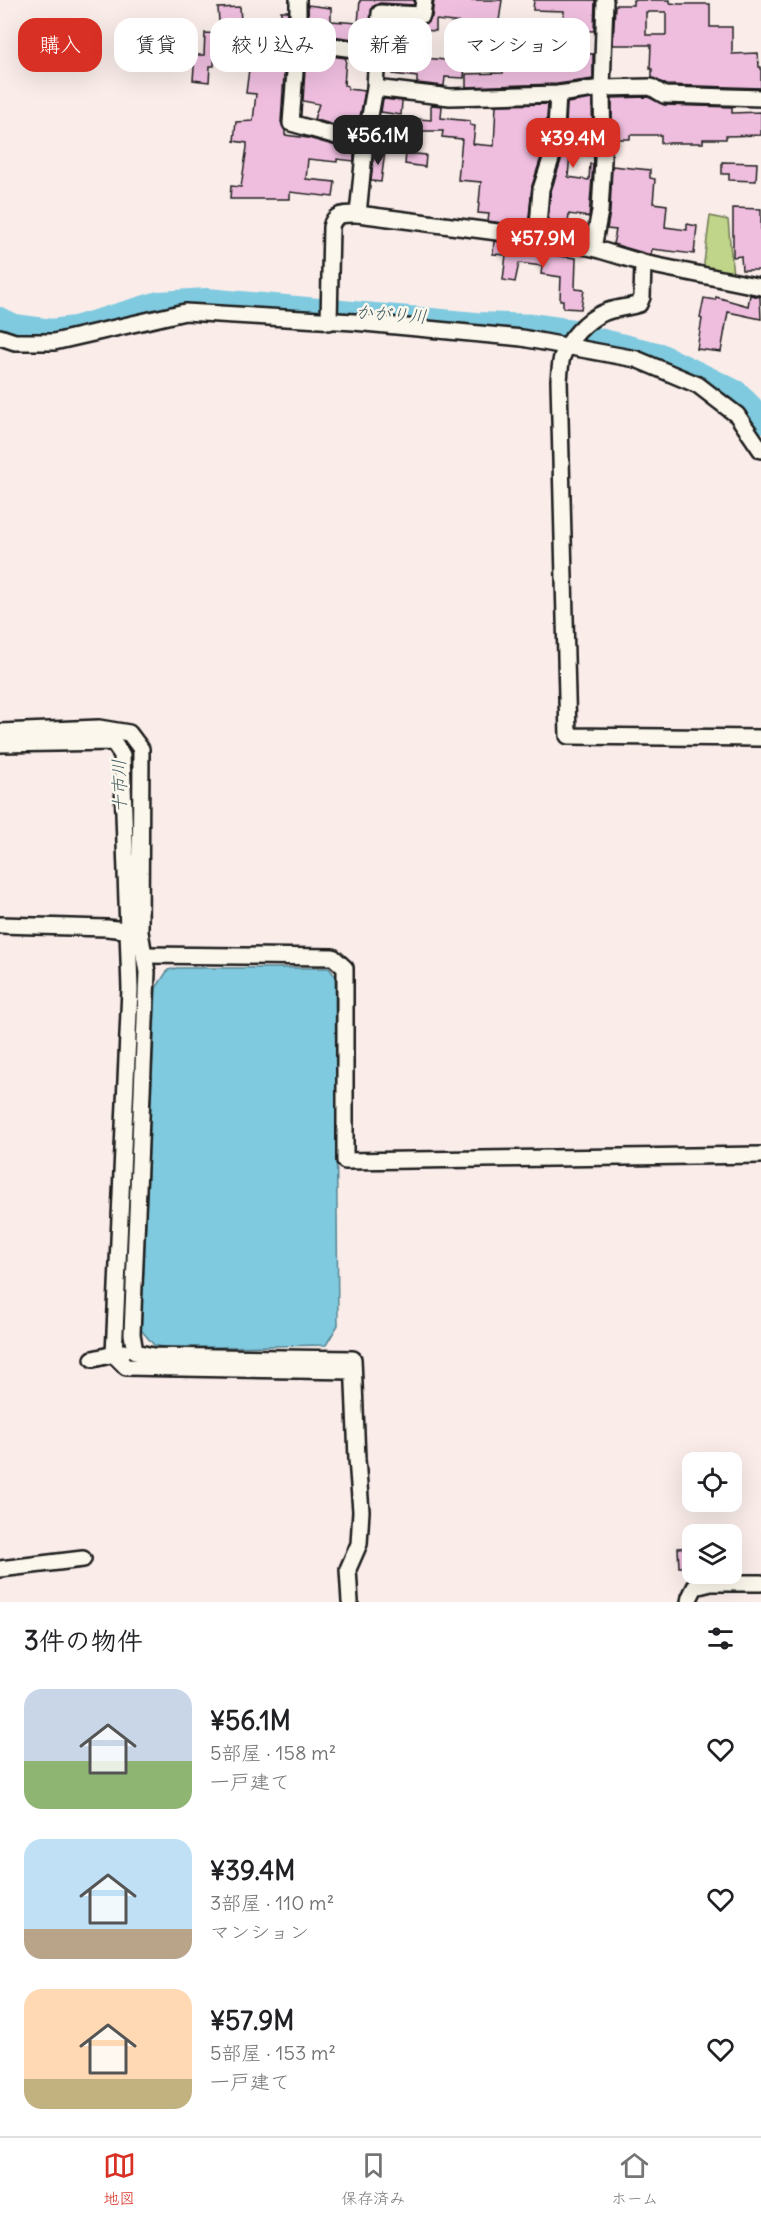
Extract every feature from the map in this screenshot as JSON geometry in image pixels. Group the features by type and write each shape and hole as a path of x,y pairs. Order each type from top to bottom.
{"street":[{"path":"298,0 298,18"},
{"path":"380,18 380,13 422,15 424,0"},
{"path":"592,248 600,211 603,160 602,88 605,0"},
{"path":"295,72 291,123 365,144"},
{"path":"358,214 365,144 376,72"},
{"path":"375,88 450,98 558,94 602,88 651,87 664,95 761,98"},
{"path":"537,238 541,189 555,147 558,94"},
{"path":"329,322 332,220 339,215 358,214 537,238 592,248 643,263 761,287"},
{"path":"643,263 642,297 639,304 627,309 605,312 589,321 567,347 561,358 559,380 568,736 761,738"},
{"path":"0,337 15,342 54,342 184,312 354,322 522,338 636,359 698,385 737,415 761,450"},
{"path":"0,732 99,728 129,733 141,749 114,1353 126,1367 353,1371"},
{"path":"0,744 113,742 122,755 133,931 144,955 147,972 132,1334 135,1352"},
{"path":"0,925 107,928 133,931"},
{"path":"144,955 333,957 345,968 345,1161 761,1155"},
{"path":"93,1359 114,1353 135,1352 153,1356 353,1359 357,1459 362,1511 359,1544 348,1569 350,1602"},
{"path":"0,1569 83,1558"},
{"path":"689,1602 695,1587 711,1583 761,1583"}],"green space":[{"path":"710,216 728,220 733,276 705,269"}],"water":[{"path":"177,968 329,968 335,976 338,1325 326,1345 168,1348 154,1345 141,1330 156,988 168,970"}],"building":[{"path":"360,0 414,0 414,5 380,3 372,7 371,18 358,18"},
{"path":"434,0 502,0 499,18 444,18 444,21 436,20 436,31 432,31"},
{"path":"534,0 595,0 594,31 590,31 590,18 564,18 564,11 533,10"},
{"path":"633,0 670,0 670,3 679,4 710,4 710,27 732,27 732,54 758,53 761,88 667,85 652,78 651,45 613,45 615,5 633,5","holes":["646,12 666,12 666,35 646,35"]},
{"path":"308,5 331,8 331,18 308,18"},
{"path":"240,7 241,18 219,18 218,8"},
{"path":"281,11 288,11 288,18 281,18"},
{"path":"336,21 348,22 348,38 336,37"},
{"path":"205,33 210,33 209,82 193,80 194,72 198,72 198,55 204,55"},
{"path":"590,54 593,54 593,79 557,84 466,87 466,74 590,72"},
{"path":"336,57 346,58 344,85 348,86 348,89 365,91 357,132 314,119 319,104 303,101 305,72 336,72"},
{"path":"432,59 444,60 444,72 464,72 464,78 445,77 444,86 417,83 417,77 393,74 393,72 432,72"},
{"path":"249,72 284,72 281,122 285,135 308,138 354,151 354,161 308,159 306,179 335,182 333,197 290,192 290,199 230,199 231,186 241,187 247,147 247,143 234,141 236,122 253,121 256,94 246,93"},
{"path":"648,97 664,105 732,107 732,113 761,112 761,135 703,139 703,143 661,143 661,135 630,135 630,139 612,139 612,98"},
{"path":"383,99 402,101 401,115 381,112"},
{"path":"592,99 593,156 570,154 568,177 589,180 590,164 593,164 589,217 569,214 567,233 547,230 551,191 565,148 567,103"},
{"path":"548,104 545,145 532,186 528,227 488,221 489,214 478,213 481,182 458,180 462,139 442,137 443,131 422,131 422,135 391,133 393,117 431,120 431,105 442,106 441,118 470,121 470,125 475,126 473,144 494,146 496,105"},
{"path":"374,151 385,151 381,182 371,181"},
{"path":"406,153 426,155 425,167 405,164"},
{"path":"722,162 757,163 756,181 729,180 729,174 722,174"},
{"path":"612,166 650,170 650,178 655,179 653,203 667,205 665,227 687,230 687,224 697,226 694,254 652,249 651,255 613,244 616,230 607,229"},
{"path":"733,208 761,209 761,270 742,270 741,256 733,257"},
{"path":"494,241 551,251 550,255 576,258 575,289 584,290 581,309 563,308 563,300 560,300 561,277 541,274 542,266 519,263 515,282 503,280 506,255 493,254"},
{"path":"750,295 760,297 761,319 728,312 721,352 697,349 704,298 715,300 716,297 748,306"},
{"path":"678,1548 682,1548 682,1567 679,1567"}],"waterway":[{"name":"かがり川","path":"0,319 15,326 51,331 75,328 159,303 207,300 476,324 538,326 573,331 660,355 736,392 761,421"},
{"name":"十市川","path":"122,744 132,750 133,823"}]}
